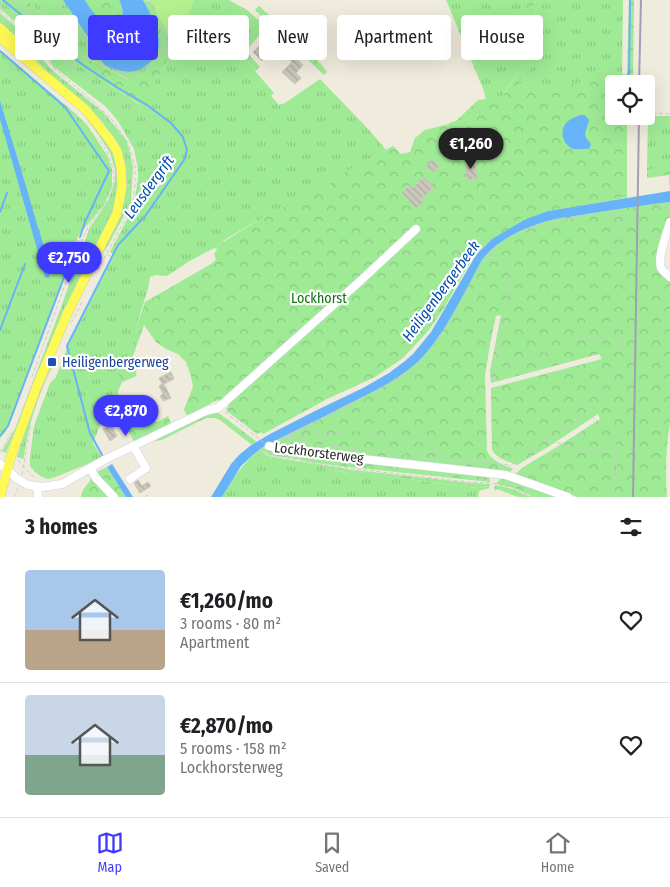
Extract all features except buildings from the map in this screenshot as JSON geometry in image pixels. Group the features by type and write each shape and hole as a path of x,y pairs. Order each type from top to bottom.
{"main road":[{"path":"0,28 20,46 54,83"},
{"path":"0,38 86,110 117,151 121,167 122,186 117,213 67,314 11,456 4,467 0,497"}],"street":[{"path":"670,222 660,259 662,270 670,277"},
{"path":"4,467 15,471 21,480 37,487 62,484 133,446 206,411 218,408 416,229"},
{"path":"130,479 146,468 133,446"},
{"name":"Lockhorsterweg","path":"268,446 282,450 506,475 568,497"},
{"path":"90,468 96,478 114,497"},
{"path":"37,487 38,497"}],"path":[{"path":"13,0 33,15"},
{"path":"13,0 30,15"},
{"path":"21,0 37,15"},
{"path":"35,0 46,15"},
{"path":"56,0 101,64 122,74 133,75 145,69 156,59 163,42 162,25 149,0"},
{"path":"0,6 84,78 137,112 159,129 168,146 170,159 166,172 142,204 125,218"},
{"path":"0,11 37,42 45,57 55,69 114,122 128,143 135,168 133,204 96,273"},
{"path":"655,113 670,114"},
{"path":"33,376 86,231 107,202 112,191 114,181 113,169 108,154 94,131"},
{"path":"282,450 286,438 403,377 424,357 441,336 479,268 492,252 515,235 551,223 596,214 626,211 633,212 636,224 639,224 649,236 654,239 665,239"},
{"path":"506,475 510,465 558,431 576,421 586,412 619,366 619,225 617,212"},
{"path":"492,252 498,257 509,276 505,316 492,381"},
{"path":"110,256 115,259"},
{"path":"71,325 83,299"},
{"path":"494,370 585,338 602,334 620,349"},
{"name":"Lockhorsterweg","path":"218,408 268,446"},
{"path":"586,412 595,420 610,427 615,437 616,468 614,497"},
{"path":"14,497 21,480 31,423"},
{"path":"0,452 13,430"},
{"path":"290,436 300,437 321,433 360,431 418,442 445,458"},
{"path":"290,436 292,441 301,443 510,465"},
{"path":"544,441 559,443 585,454 597,450 615,449"},
{"path":"268,446 264,448 264,452 269,455 381,472 492,483 514,488 533,497"},
{"path":"11,456 20,461 36,480 37,487"},
{"path":"145,497 147,495 148,497"}],"green space":[{"path":"0,0 18,15 15,15 15,21 0,9"},
{"path":"0,0 27,0 42,15 18,15"},
{"path":"27,0 63,0 74,15 42,15"},
{"path":"85,0 119,0 122,14 96,15"},
{"path":"143,0 158,6 168,16 165,47 158,57 158,15 150,15"},
{"path":"150,0 194,0 188,15 168,15 168,35"},
{"path":"194,0 229,0 247,10 259,21 259,35 249,47 249,15 188,15"},
{"path":"194,0 188,15 173,15"},
{"path":"446,0 521,0 524,15 461,15 461,36"},
{"name":"Lockhorst","path":"521,0 534,0 536,15 524,15"},
{"path":"534,0 623,0 622,75 605,75 605,81 513,95 535,60 543,60 543,15 535,15"},
{"name":"Lockhorst","path":"629,0 634,0 633,75 621,75 627,74"},
{"path":"259,6 269,15 260,15 255,10"},
{"path":"0,13 15,26 15,38 0,22"},
{"path":"78,22 88,38 88,59 85,57 80,66 140,105 168,60 249,60 249,54 260,67 255,71 274,93 271,96 279,105 285,103 320,79 386,150 329,181 331,186 285,206 226,239 220,244 218,249 214,248 167,276 155,275 150,277 136,334 93,443 102,458 49,479 42,477 30,466 34,426 50,383 56,377 68,346 114,255 110,252 134,206 138,177 134,149 118,121 105,106 53,66 50,60 78,60"},
{"path":"168,29 168,60 141,105 79,66 85,57 127,79 145,75 156,60 158,60 158,57 165,47"},
{"path":"0,50 87,125 108,157 112,170 112,187 104,205 78,236 6,431 0,438"},
{"path":"36,60 43,60 51,69 103,112 126,140 129,149 133,167 131,203 105,251 116,223 125,188 126,176 124,166 115,140 101,120 56,81"},
{"path":"91,60 101,60 135,71 150,60 156,60 145,75 128,79"},
{"path":"308,60 317,60 327,72 324,75"},
{"path":"471,60 526,60 504,93 500,104 607,195 627,198 548,211 520,223 525,196 487,107 484,91"},
{"name":"Lockhorst","path":"526,60 535,60 514,94 605,78 605,125 627,125 627,198 621,197 555,209 521,218 520,223 492,239 476,255 482,243 429,330 403,358 375,377 327,399 263,434 261,432 257,434 228,412 226,409 229,406 222,400 215,401 187,416 184,409 193,387 186,362 178,354 156,342 144,325 132,359 136,376 122,382 118,394 134,426 150,419 157,422 168,416 171,423 134,442 111,396 136,334 145,302 211,264 216,260 214,254 220,244 260,219 300,198 331,186 329,181 393,146 401,154 410,152 415,138 425,130 456,121 478,100 486,99 486,101 500,103"},
{"path":"79,109 101,133 113,152 118,173 118,184 113,212 6,453 2,451 15,429 89,229 109,199 115,180 115,169 110,153"},
{"path":"655,116 670,116 670,166 647,170 648,125 655,125"},
{"path":"670,166 670,191 669,175 647,178 647,170"},
{"path":"670,202 670,217 659,259 670,279 670,423 666,460 667,497 578,497 514,475 600,419 598,414 517,465 500,458 492,450 491,388 602,359 599,354 491,383 490,371 501,315 496,316 485,375 487,451 495,460 513,469 509,473 298,448 278,445 276,443 270,444 380,388 404,373 427,352 439,336 482,260 495,246 511,236 529,227 553,220"},
{"path":"51,367 34,411 24,457 23,459 17,457 33,407"},
{"path":"214,411 257,442 252,445 215,418 206,418 162,440 154,441 205,413"},
{"path":"265,446 259,455 271,459 321,465 323,468 348,473 349,471 465,487 479,488 488,486 489,488 479,491 478,497 222,497 251,457"},
{"path":"265,447 488,475 490,482 309,462 268,455 264,451"},
{"path":"263,451 268,456 354,470 490,484 489,489 488,486 479,488 465,487 349,471 349,473 322,468 321,465 272,458 272,460 258,456"},
{"path":"107,467 126,497 81,497 92,474"},
{"path":"502,477 561,497 534,497 514,488 496,484"},
{"path":"495,485 513,489 531,497 518,497 497,489 494,491"}],"water":[{"path":"63,0 85,0 96,15 88,15 88,38 78,22 78,15 73,15"},
{"path":"119,0 143,0 151,15 122,15 123,11"},
{"path":"101,60 152,60 135,71 128,72 105,65"},
{"path":"0,101 45,250 49,266 49,278 45,277 0,119"},
{"path":"585,115 589,120 585,134 591,144 589,149 573,149 564,140 563,129 574,117"},
{"path":"670,191 670,202 553,220 529,227 495,246 482,260 435,342 407,371 384,386 263,447 241,466 222,497 211,497 231,464 250,446 270,434 363,388 389,373 413,354 431,332 476,255 492,239 524,220 548,211"},
{"path":"112,464 133,497 126,497 107,467"}],"waterway":[{"name":"Leusdergrift","path":"3,0 83,65 147,105 171,123 183,137 187,150 184,160 146,215 118,245 67,346 90,433 102,455"},
{"path":"629,75 630,0"},
{"path":"0,51 65,107 109,171 80,237"},
{"path":"0,212 7,193"},
{"path":"0,436 8,426 77,243"},
{"path":"0,330 25,264"}],"railway":[{"path":"639,75 641,0"},
{"path":"633,497 639,125"}],"place":[{"name":"Heiligenbergerweg","path":"52,362"}],"water label":[{"name":"Heiligenbergerbeek","path":"441,291"}]}
